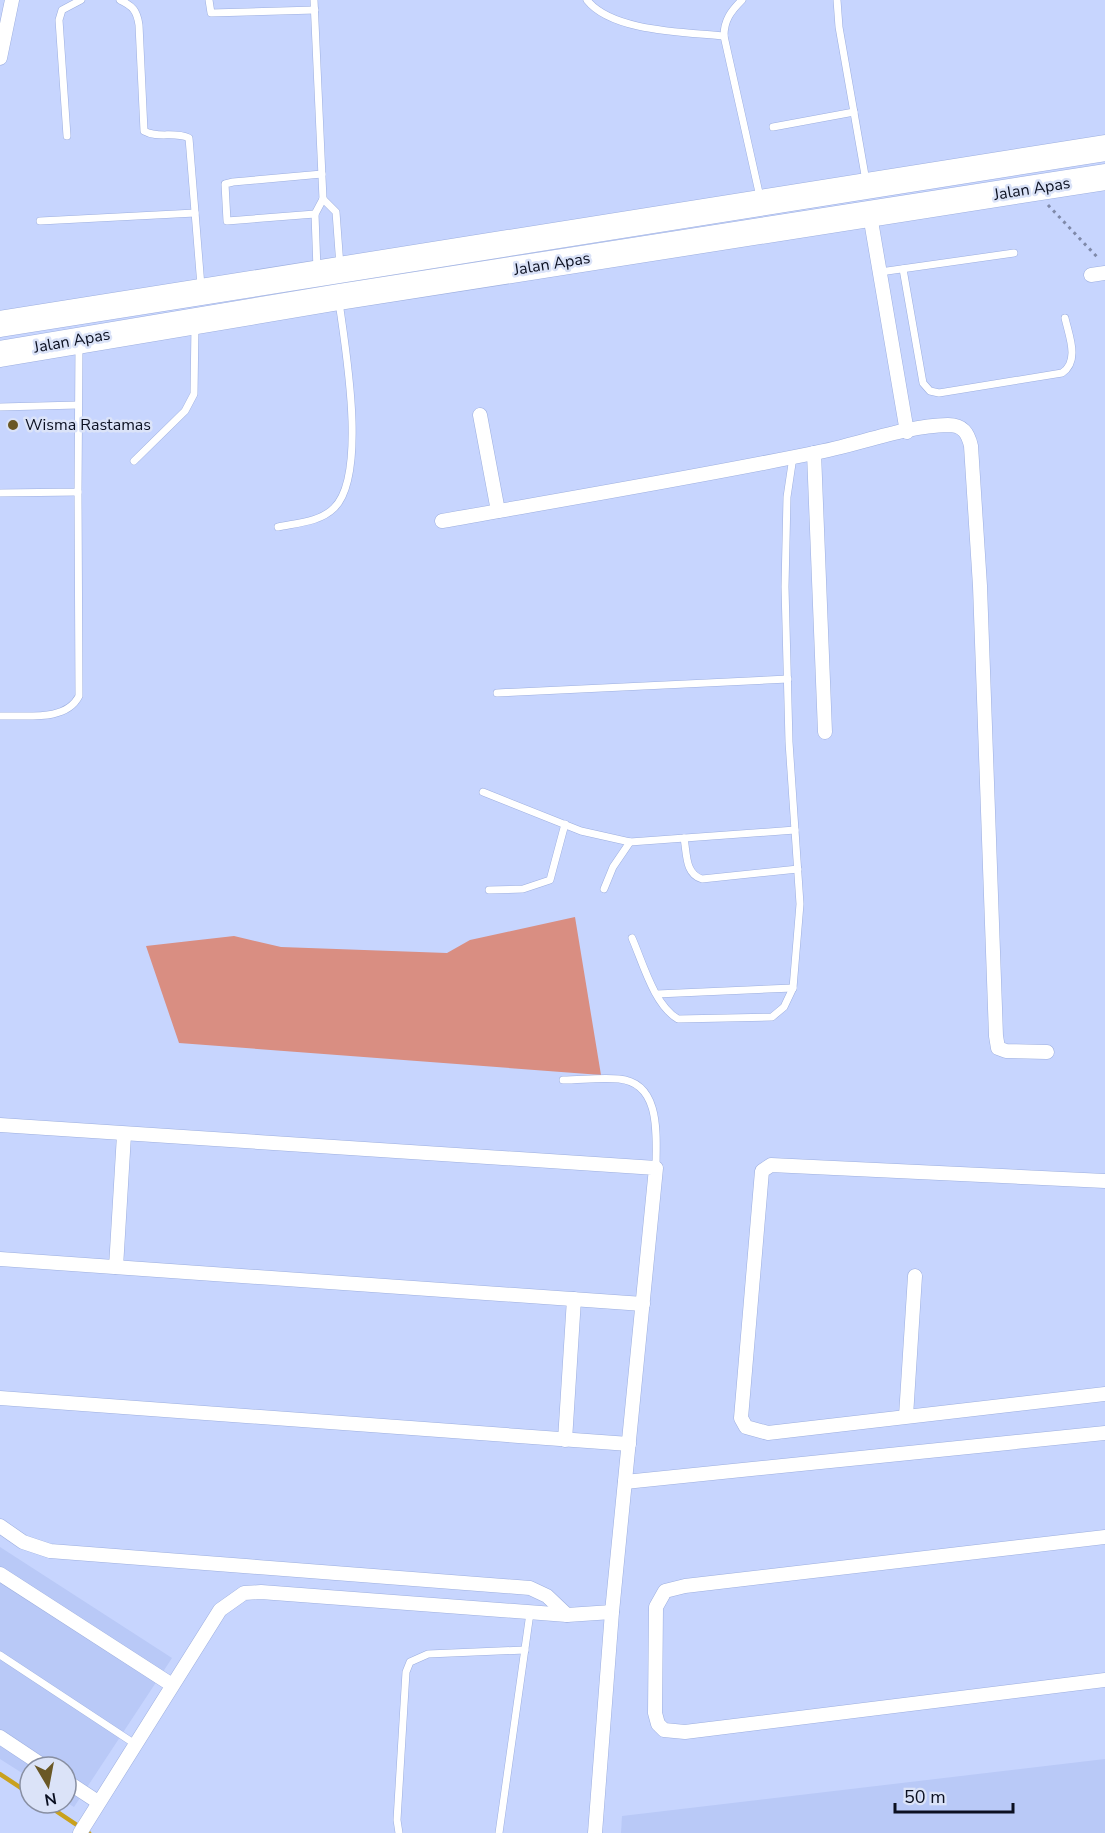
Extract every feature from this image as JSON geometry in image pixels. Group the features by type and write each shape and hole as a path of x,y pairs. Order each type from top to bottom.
{"highway":[{"name":"Jalan Apas","path":"0,324 1105,148"},
{"name":"Jalan Apas","path":"0,354 195,321 340,307 617,254 1105,177"},
{"path":"542,237 547,251 554,254 606,248 617,254"},
{"path":"34,318 66,324 79,340"}],"street":[{"path":"0,58 2,36 12,0"},
{"path":"870,215 907,432"},
{"path":"480,414 498,511"},
{"path":"442,521 814,453 907,432 949,425 968,432 971,446 980,586 996,1036 998,1048 1006,1051 1047,1052"},
{"path":"814,453 825,732"},
{"path":"0,1125 124,1135 656,1168 612,1612 596,1833"},
{"path":"116,1267 124,1135"},
{"path":"1105,1181 771,1165 762,1171 741,1419 746,1427 768,1433 1105,1394"},
{"path":"0,1259 643,1304"},
{"path":"906,1416 915,1276"},
{"path":"565,1440 574,1299"},
{"path":"0,1398 629,1444"},
{"path":"625,1482 1105,1433"},
{"path":"0,1526 36,1548 50,1551 530,1588 547,1596 567,1615"},
{"path":"1105,1537 685,1586 665,1591 656,1607 655,1713 658,1724 664,1730 685,1732 1105,1680"},
{"path":"0,1574 172,1685"},
{"path":"80,1833 220,1610 244,1593 261,1592 567,1615 612,1612"},
{"path":"0,1737 27,1755"},
{"path":"78,1789 98,1802"}],"lane":[{"path":"66,136 59,20 62,10 81,0"},
{"path":"120,0 131,5 137,13 140,25 144,132 151,135 181,134 189,138 202,291"},
{"path":"209,0 211,13 217,14 315,10"},
{"path":"314,0 323,199 315,214 328,271"},
{"path":"587,0 592,7 633,25 724,36"},
{"path":"742,0 728,17 724,25 724,36 761,201"},
{"path":"837,0 838,27 867,185"},
{"path":"773,127 854,112"},
{"path":"315,214 227,221 224,189 225,184 233,182 322,174"},
{"path":"323,199 336,212 328,271"},
{"path":"40,221 195,213"},
{"path":"880,272 1014,253"},
{"path":"903,269 923,383 930,391 939,393 1062,373 1068,369 1073,358 1065,318"},
{"path":"278,527 325,515 336,507 345,489 352,447 352,423 340,307"},
{"path":"134,461 185,411 194,394 195,321"},
{"path":"0,716 60,714 73,708 79,696 79,340"},
{"path":"0,407 78,405"},
{"path":"632,938 657,994 670,1014 678,1019 772,1017 780,1013 793,988 800,904 785,587 787,497 793,457"},
{"path":"0,494 78,492"},
{"path":"497,693 788,679"},
{"path":"483,792 602,837 630,842 795,830"},
{"path":"489,890 523,889 550,880 565,824"},
{"path":"684,838 690,872 694,877 702,879 798,869"},
{"path":"604,889 613,867 630,842"},
{"path":"657,994 793,988"},
{"path":"563,1080 620,1079 633,1082 642,1090 655,1115 656,1168"},
{"path":"499,1833 530,1613"},
{"path":"399,1833 397,1820 406,1672 410,1662 428,1654 525,1650"},
{"path":"0,1655 135,1744"}],"path":[{"path":"1047,204 1064,222 1099,269"}],"shaded area":[{"path":"575,917 601,1075 179,1043 146,946 234,936 281,947 447,953 470,940"},
{"path":"0,1547 172,1658 78,1801 78,1755 18,1755 18,1770 0,1759"},
{"path":"1105,1759 1105,1833 621,1833 622,1816"}],"waterway":[{"path":"0,1774 18,1786"},
{"path":"62,1815 89,1833"}],"place":[{"name":"Wisma Rastamas","path":"13,425"}]}
